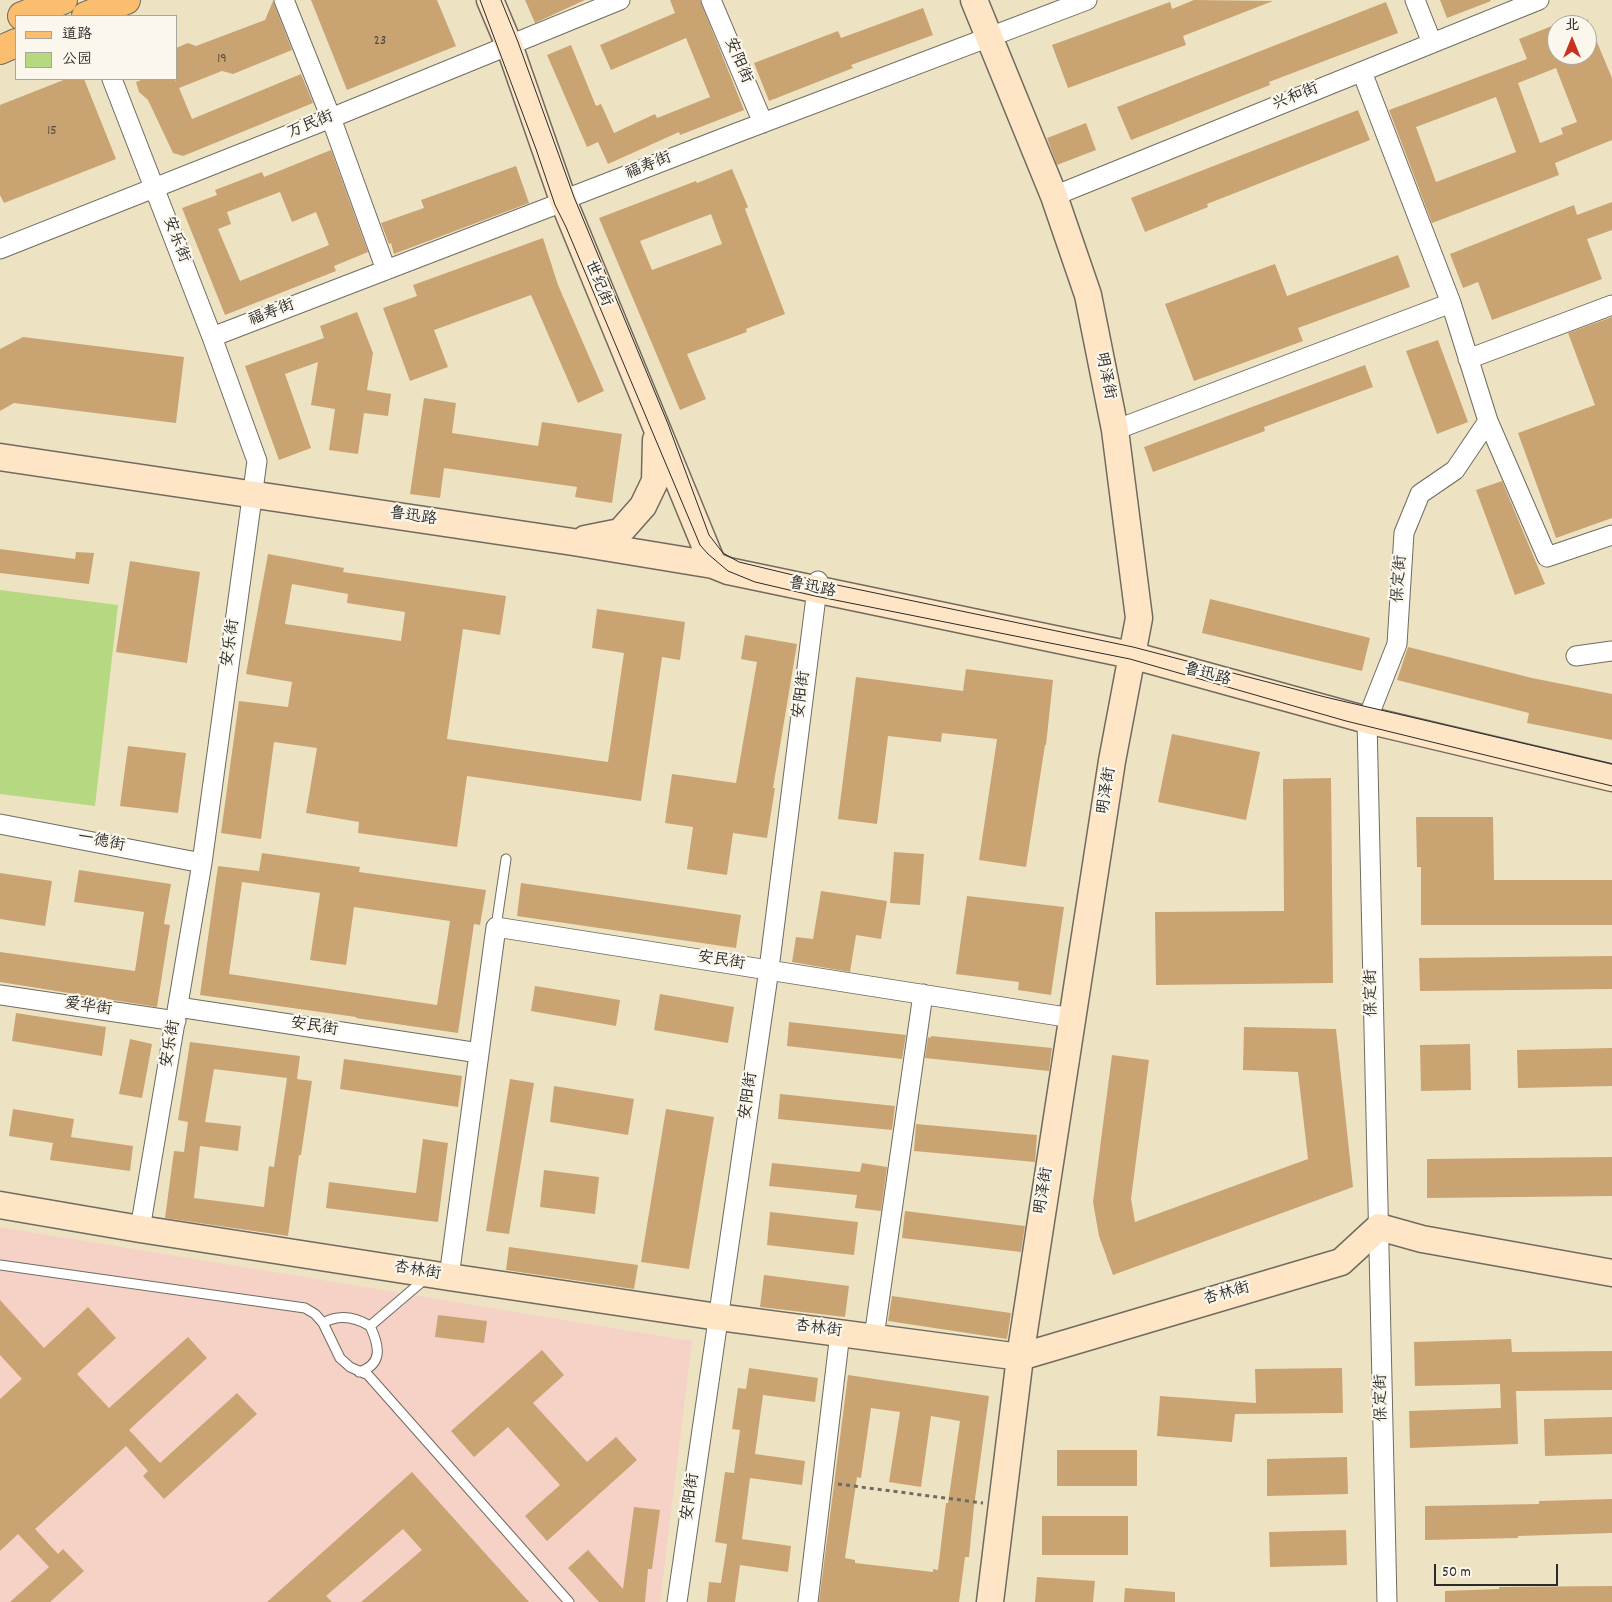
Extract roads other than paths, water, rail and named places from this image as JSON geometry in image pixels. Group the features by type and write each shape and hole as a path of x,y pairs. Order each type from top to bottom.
{"main road":[{"path":"25,15 63,0"},
{"path":"89,15 126,0"},
{"path":"0,25 15,19"},
{"path":"0,50 15,43"}],"street":[{"path":"80,0 87,15"},
{"path":"284,0 331,118 386,270"},
{"name":"世纪街","path":"490,0 509,45 563,200 713,565"},
{"name":"万民街","path":"0,249 331,118 620,0"},
{"name":"安阳街","path":"710,0 763,123"},
{"name":"明泽街","path":"974,0 1054,196 1088,295 1115,430 1139,618 1112,761 1020,1356 990,1602"},
{"name":"福寿街","path":"212,337 546,209 563,200 1087,0"},
{"path":"1415,0 1432,43"},
{"name":"兴和街","path":"1054,196 1539,0"},
{"path":"1362,72 1451,303 1488,421 1547,557 1612,535"},
{"name":"安乐街","path":"112,80 212,337 257,461 202,863 140,1229"},
{"path":"1115,430 1451,303"},
{"path":"1468,359 1612,305"},
{"name":"保定街","path":"1387,1602 1367,720 1397,644 1404,533 1420,494 1455,470 1488,421"},
{"path":"573,542 620,532 643,506 655,481 656,430"},
{"name":"鲁迅路","path":"0,457 573,542 713,565 728,571 817,585 1131,655 1367,720 1612,778"},
{"name":"安阳街","path":"677,1602 768,969 817,585"},
{"path":"1576,656 1612,651"},
{"name":"一德街","path":"0,824 202,863"},
{"path":"440,1276 479,1053 496,927"},
{"name":"安民街","path":"496,927 1072,1018"},
{"path":"874,1337 924,994"},
{"name":"爱华街","path":"0,995 177,1014"},
{"name":"安民街","path":"177,1014 479,1053"},
{"name":"杏林街","path":"0,1205 440,1276 718,1317 1020,1356 1341,1262 1379,1227"},
{"path":"1379,1227 1422,1239 1612,1273"},
{"path":"808,1602 840,1333"}],"lane":[{"path":"496,927 506,859"},
{"path":"0,1265 305,1308 315,1314 323,1323 340,1358 350,1367 368,1375 569,1602"},
{"path":"370,1326 440,1276"},
{"path":"323,1323 338,1317 344,1317 370,1326 378,1348 375,1363 360,1372"}],"tram line":[{"path":"480,0 555,205 700,545 728,571 755,582 815,596 1130,659 1346,721 1612,786"},
{"path":"501,0 574,197 668,424 709,535 723,553 739,562 818,581 1133,647 1325,697 1612,764"}]}
